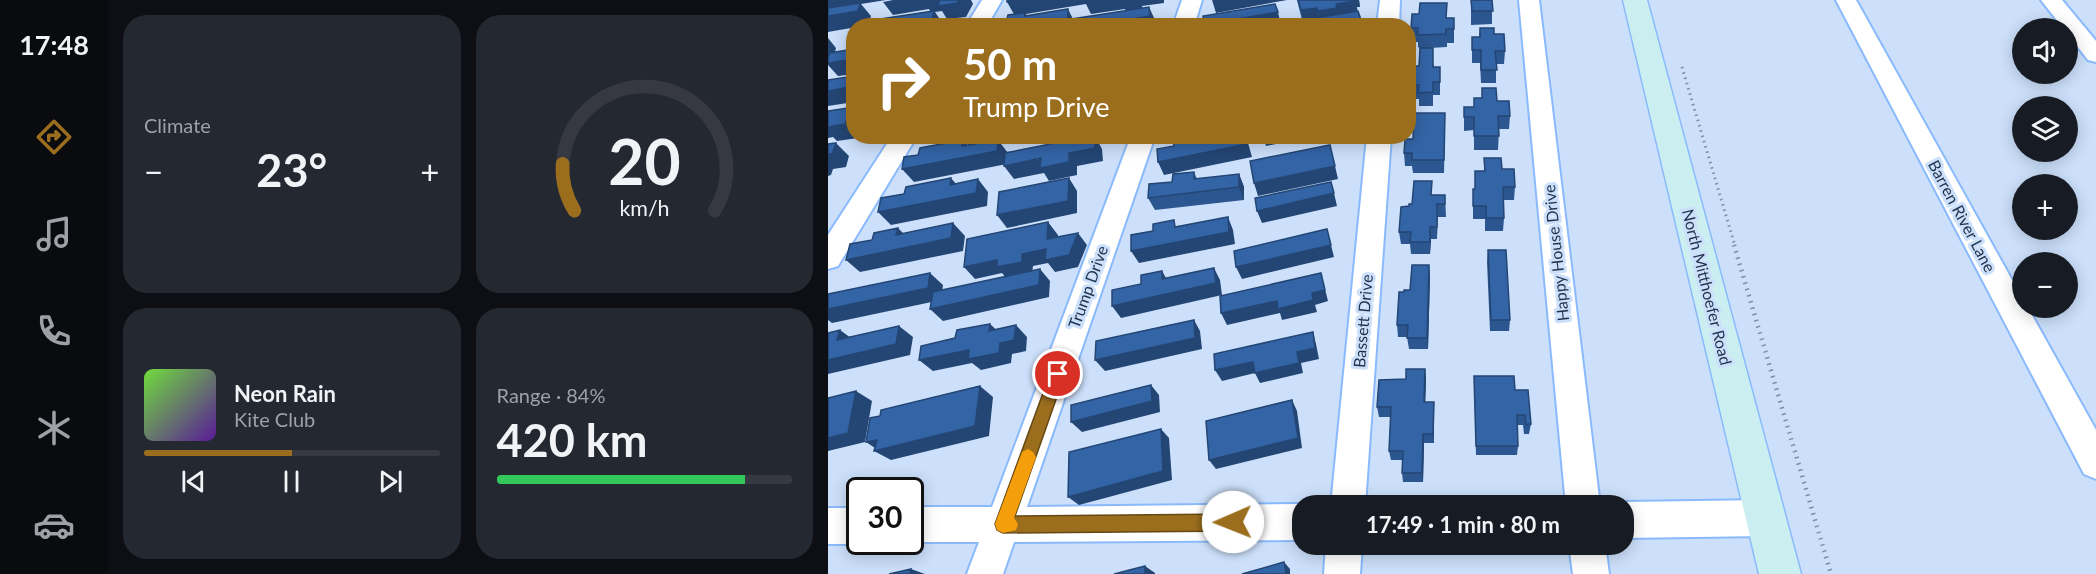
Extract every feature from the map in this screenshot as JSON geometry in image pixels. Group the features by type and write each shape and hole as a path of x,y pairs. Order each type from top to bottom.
{"main road":[{"name":"North Mitthoefer Road","path":"1635,0 1780,574"}],"street":[{"path":"981,18 992,0"},
{"path":"1185,18 1192,0"},
{"path":"1389,18 1390,0"},
{"name":"Happy House Drive","path":"1529,0 1582,495"},
{"name":"Barren River Lane","path":"1846,0 2096,463"},
{"path":"2051,0 2096,56"},
{"path":"828,258 900,144"},
{"name":"Trump Drive","path":"986,574 1140,144"},
{"name":"Bassett Drive","path":"1349,495 1378,144"},
{"path":"1634,519 1766,518"},
{"path":"924,525 1292,522"},
{"path":"828,526 846,526"},
{"path":"1342,574 1343,555"},
{"path":"1588,555 1591,574"}],"path":[{"path":"1679,57 1831,574"}],"building":[{"path":"940,0 959,0 957,3 938,6"},
{"path":"1298,0 1356,1 1336,4 1337,8 1318,11 1317,8 1301,10"},
{"path":"1471,0 1492,0 1493,11 1472,11"},
{"path":"860,3 858,11 828,16 828,8"},
{"path":"1420,3 1447,3 1446,18 1454,18 1454,29 1446,29 1446,34 1417,34 1416,18 1412,18 1412,14 1419,14"},
{"path":"1275,4 1278,12 1244,18 1203,18 1203,16"},
{"path":"1149,7 1150,16 1137,18 1078,18"},
{"path":"1068,9 1068,18 1007,18 1008,15 1025,13 1025,16"},
{"path":"934,11 932,18 887,18"},
{"path":"1358,11 1360,18 1315,18"},
{"path":"1480,28 1494,28 1494,34 1504,34 1505,51 1495,51 1497,70 1481,70 1481,50 1472,50 1472,37 1480,37"},
{"path":"1420,48 1433,48 1433,67 1440,67 1440,82 1433,82 1433,92 1418,93 1416,66 1419,66"},
{"path":"846,50 846,60 828,63 830,53"},
{"path":"846,77 846,88 828,91 828,80"},
{"path":"1482,88 1496,88 1497,101 1509,101 1510,116 1498,116 1499,136 1474,136 1474,117 1464,117 1464,107 1474,107 1474,98 1482,98"},
{"path":"846,108 845,124 828,127 828,111"},
{"path":"1416,113 1445,113 1444,160 1412,160 1412,153 1404,153 1405,144 1416,144"},
{"path":"836,143 832,154 828,154 828,144"},
{"path":"942,144 962,144 962,146 998,144 997,151 902,169 904,157 918,155 920,148"},
{"path":"1051,144 1095,144 1095,148 1069,153 1069,162 1040,168 1041,158 1004,166 1005,153"},
{"path":"1174,144 1247,144 1158,162 1157,149 1174,146"},
{"path":"1330,145 1335,166 1254,183 1250,161"},
{"path":"1484,158 1501,158 1502,169 1514,169 1515,187 1503,187 1504,218 1486,218 1486,206 1473,206 1475,171 1485,171"},
{"path":"1194,172 1194,179 1239,174 1239,187 1148,198 1149,184 1172,182 1173,174"},
{"path":"951,178 950,185 978,179 976,193 878,212 881,198 904,194 906,187"},
{"path":"1069,178 1068,201 997,215 999,192"},
{"path":"1414,181 1432,181 1431,195 1445,195 1445,204 1437,204 1437,227 1430,227 1430,242 1410,242 1411,232 1399,232 1401,207 1412,204"},
{"path":"1331,182 1334,193 1257,211 1255,198"},
{"path":"1228,217 1229,232 1131,251 1131,235 1153,231 1153,224 1174,220 1175,227"},
{"path":"1048,222 1047,239 1078,233 1069,255 1045,260 1046,249 1022,254 1022,262 997,267 997,260 964,267 967,239"},
{"path":"953,223 951,238 846,260 850,244 872,240 874,233 898,228 896,235"},
{"path":"1327,229 1331,245 1236,267 1234,251"},
{"path":"1488,250 1506,250 1510,320 1491,320"},
{"path":"1412,265 1429,265 1427,338 1407,338 1408,325 1397,325 1399,292 1410,290"},
{"path":"1214,268 1216,283 1112,306 1112,290 1141,284 1141,275 1162,271 1162,279"},
{"path":"1040,269 1039,285 930,309 933,292"},
{"path":"930,273 928,288 828,309 828,294"},
{"path":"1321,273 1325,290 1312,293 1313,300 1278,309 1277,301 1221,313 1220,296"},
{"path":"1194,320 1195,338 1095,360 1096,341"},
{"path":"990,324 989,331 1016,325 1014,340 1000,343 999,353 968,359 969,350 919,360 921,346 955,338 957,330"},
{"path":"899,326 896,344 828,360 828,333 840,330 837,340"},
{"path":"1313,332 1315,348 1297,352 1299,363 1255,373 1253,362 1215,370 1214,354"},
{"path":"1406,369 1425,369 1424,402 1434,402 1433,434 1423,434 1422,473 1402,473 1403,451 1389,451 1391,407 1377,407 1379,380 1406,379"},
{"path":"1474,376 1514,376 1515,390 1528,390 1531,424 1526,424 1525,415 1517,415 1518,446 1476,446"},
{"path":"1151,385 1152,401 1071,422 1071,405"},
{"path":"980,386 975,426 874,451 877,440 866,442 870,418 880,416 881,410"},
{"path":"856,391 848,433 828,438 828,398"},
{"path":"1292,400 1298,438 1209,460 1206,421"},
{"path":"1161,429 1163,471 1068,497 1069,452"},
{"path":"1284,562 1286,574 1242,574"},
{"path":"1145,566 1145,574 1114,574"},
{"path":"911,569 910,574 889,574"}],"slow traffic":[{"path":"1010,524 1003,524 1028,457"}],"route":[{"path":"1058,374 1003,524 1233,522"}]}
